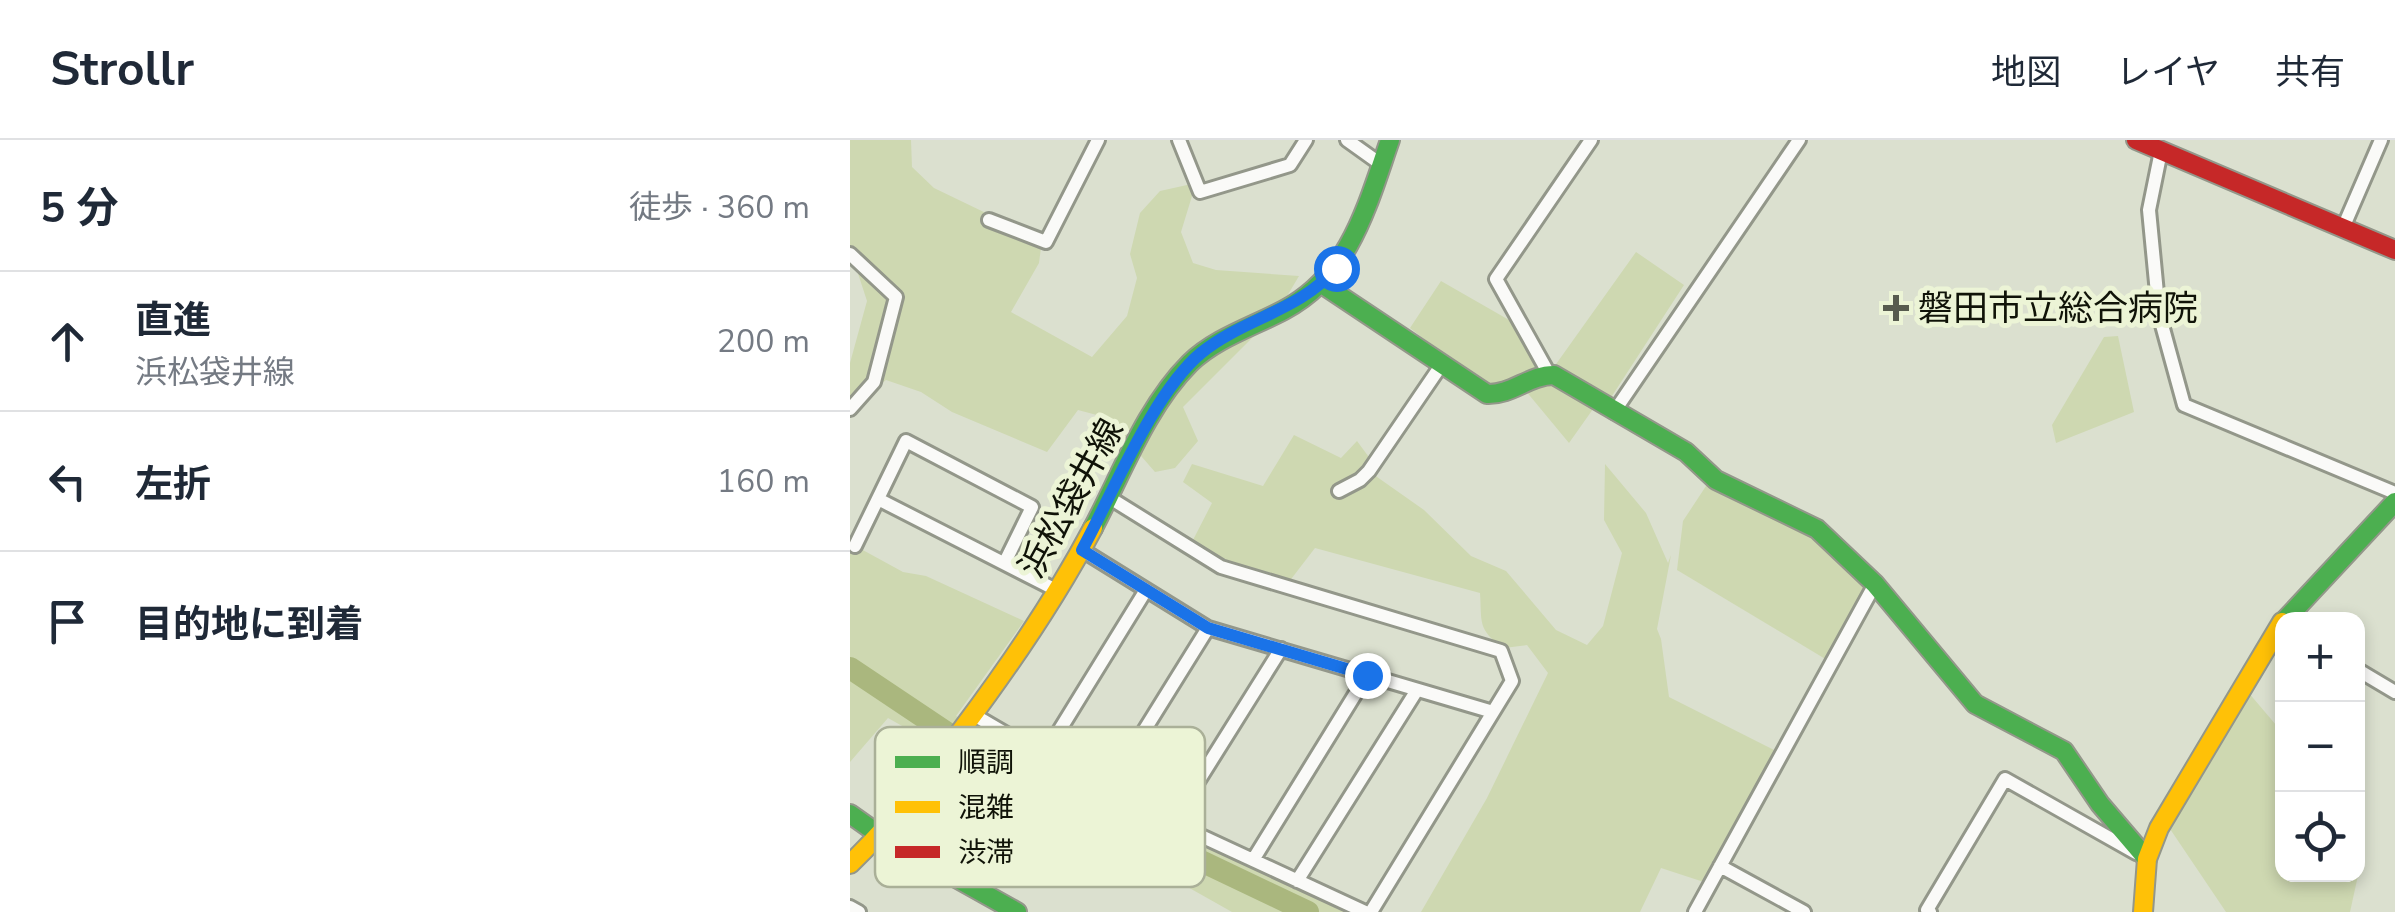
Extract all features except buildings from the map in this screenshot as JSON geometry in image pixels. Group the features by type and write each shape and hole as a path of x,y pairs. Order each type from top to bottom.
{"street":[{"path":"989,220 1046,242 1098,140"},
{"path":"1179,140 1200,192 1290,164 1306,140"},
{"path":"1347,140 1382,164"},
{"name":"浜松袋井線","path":"965,727 1058,591 1152,416 1182,371 1223,338 1277,313 1322,284 1348,250 1390,140"},
{"path":"1591,140 1496,279 1548,374 1686,452 1716,480 1817,530 1875,584 1975,704 2064,751 2100,804 2147,859"},
{"path":"1614,412 1799,140"},
{"path":"2136,140 2167,148 2395,250"},
{"path":"2343,228 2381,140"},
{"path":"2167,148 2149,210 2158,314 2184,405 2395,493"},
{"path":"850,254 896,297 874,382 850,408"},
{"path":"1322,284 1487,394 1496,396 1548,374"},
{"path":"1340,491 1369,472 1442,364"},
{"path":"855,546 906,441 1032,507 1005,562"},
{"path":"1110,498 1220,567 1501,651 1512,681 1368,912 1205,838"},
{"path":"878,499 1058,591"},
{"path":"2293,612 2395,502"},
{"path":"1082,550 1208,628 1493,712"},
{"path":"1695,912 1875,584"},
{"path":"1062,727 1146,590"},
{"path":"1146,727 1208,628"},
{"path":"2139,907 2147,859 2159,828 2275,636"},
{"path":"1205,771 1281,650"},
{"path":"2365,674 2395,692"},
{"path":"1253,860 1367,675"},
{"path":"1297,881 1417,690"},
{"path":"974,715 994,727"},
{"path":"1930,912 1927,910 2006,779 2147,859"},
{"path":"850,814 875,832"},
{"name":"浜松袋井線","path":"850,864 875,841"},
{"path":"1720,866 1804,912"},
{"path":"972,887 1017,912"},
{"path":"850,907 860,912"}],"green space":[{"path":"850,140 911,140 912,167 934,188 1042,240 1039,263 1011,312 1092,357 1127,316 1137,278 1130,254 1140,213 1160,191 1196,183 1181,232 1193,263 1216,270 1299,276 1277,313 1183,407 1198,441 1175,468 1155,472 1108,418 1078,410 1047,452 952,412 921,392 886,380 850,408 850,363 867,301 850,249"},
{"path":"1636,252 1684,285 1610,399 1598,402 1569,443 1521,385 1496,396 1410,328 1441,281 1523,328 1549,374"},
{"path":"2118,336 2134,412 2056,443 2052,425 2104,337"},
{"path":"1294,435 1341,458 1357,441 1374,464 1370,472 1424,510 1471,556 1506,571 1556,630 1587,645 1603,626 1622,553 1604,520 1605,464 1646,513 1668,563 1671,555 1657,629 1669,697 1782,754 1710,884 1661,868 1640,912 1421,912 1487,798 1548,673 1527,645 1504,648 1489,636 1481,618 1480,593 1315,548 1285,587 1209,560 1193,540 1212,503 1183,482 1192,464 1263,486"},
{"path":"1708,483 1817,529 1875,584 1832,663 1677,570 1683,521"},
{"path":"850,543 903,572 926,576 1024,621 956,716 978,727 904,727 888,718 875,727 875,733 850,762"},
{"path":"2242,685 2275,724 2275,882 2357,882 2350,912 2226,912 2164,820"},
{"path":"1205,839 1354,912 1232,912 1188,887 1205,887"}],"waterway":[{"path":"850,668 938,727"},
{"path":"1205,863 1308,912"}],"traffic: fast":[{"path":"1093,528 1136,441 1174,380 1200,354 1284,310 1325,278 1364,214 1390,140"},
{"path":"1322,284 1487,394 1554,375 1686,452 1716,480 1817,529 1875,584 1975,704 2064,751 2100,804 2147,859"},
{"path":"2292,612 2395,502"},
{"path":"850,814 875,832"},
{"path":"972,887 1017,912"}],"traffic: slow":[{"path":"964,727 1048,605 1093,528"},
{"path":"2143,912 2147,859 2159,828 2275,634"},
{"path":"850,864 875,838"}],"traffic: jam":[{"path":"2136,140 2395,250"}],"place":[{"name":"磐田市立総合病院","path":"1896,308"}],"route":[{"path":"1336,268 1303,299 1223,338 1182,371 1152,416 1082,550 1208,628 1367,675"}]}
